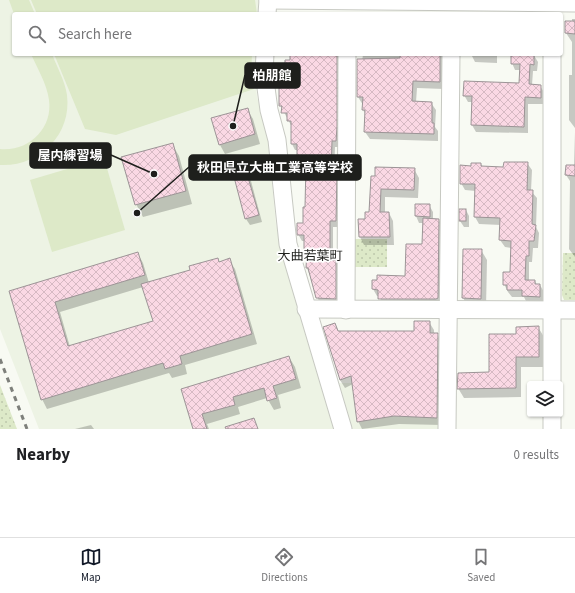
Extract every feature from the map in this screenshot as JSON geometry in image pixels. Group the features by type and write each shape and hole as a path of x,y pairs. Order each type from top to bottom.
{"street":[{"path":"267,12 268,0 347,0 452,8 552,6 575,3"},
{"path":"347,0 347,12"},
{"path":"265,56 264,73 282,171 283,200 288,244 306,309 343,429"},
{"path":"346,310 347,56"},
{"path":"447,429 451,56"},
{"path":"552,56 552,381"},
{"path":"306,309 575,310"},
{"path":"552,417 552,429"}],"shaded area":[{"path":"0,0 258,0 259,12 12,12 12,56 257,56 255,80 257,97 270,143 271,173 276,224 335,429 39,429 0,329"},
{"path":"384,353 443,354 443,429 352,429 339,383 382,383"}],"green space":[{"path":"9,0 29,0 34,12 13,12"},
{"path":"31,0 255,0 257,12 36,12"},
{"path":"32,56 53,56 63,79 67,95 67,110 64,123 58,135 50,146 28,161 0,165 0,149 20,147 29,142 43,129 49,111 48,94"},
{"path":"55,56 252,56 251,77 254,89 116,135 85,129"},
{"path":"104,158 125,230 52,252 30,180"},
{"path":"354,239 387,239 387,267 354,267"},
{"path":"563,253 575,253 575,300 564,300 562,295"},
{"path":"0,385 17,429 0,429"}],"building":[{"path":"565,21 575,21 575,34 565,33"},
{"path":"290,56 337,56 337,127 336,141 332,141 331,173 337,173 336,221 330,221 330,256 332,256 331,260 336,260 336,299 316,298 308,268 306,268 307,250 304,250 304,235 297,235 297,223 303,223 303,207 305,207 306,163 297,163 297,144 291,144 291,121 287,121 287,113 281,113 282,106 279,106 279,82 284,83 285,60 290,60"},
{"path":"400,56 440,56 440,82 413,81 412,101 432,102 432,123 434,123 434,134 364,132 365,110 362,110 363,97 357,97 357,59 400,58"},
{"path":"511,56 534,56 534,65 530,64 529,84 541,85 541,98 525,97 524,127 471,125 472,96 463,96 464,81 519,83 520,64 511,64"},
{"path":"248,108 255,134 219,145 211,118"},
{"path":"173,143 186,191 135,205 121,157"},
{"path":"504,162 528,162 527,190 533,190 532,224 536,225 534,241 529,241 529,256 526,256 525,280 535,280 535,284 540,284 540,297 522,296 522,290 507,290 507,285 503,285 503,272 510,272 511,241 499,240 500,218 474,217 475,184 460,184 460,165 471,166 471,163 481,163 481,166 503,167"},
{"path":"566,165 575,165 575,176 565,175"},
{"path":"375,167 415,168 414,190 381,189 380,212 389,212 390,237 359,237 358,219 365,219 365,212 369,212 371,176 375,176"},
{"path":"247,174 259,215 245,219 234,177"},
{"path":"415,204 430,204 430,217 415,216"},
{"path":"459,209 466,209 466,221 459,221"},
{"path":"423,218 439,219 438,298 378,299 378,290 372,289 372,280 377,280 377,275 405,276 406,244 422,244"},
{"path":"463,249 482,249 481,299 462,298"},
{"path":"138,252 145,275 55,302 68,346 153,321 141,284 190,270 189,266 218,258 219,262 230,258 252,334 180,356 182,364 165,369 163,363 41,400 9,291"},
{"path":"414,321 430,321 430,333 438,333 437,418 394,416 357,422 351,376 340,380 323,327 335,323 338,331 414,331"},
{"path":"539,326 539,357 516,357 516,388 457,389 458,373 489,372 489,334 516,334 516,327"},
{"path":"289,356 296,379 273,386 277,398 267,401 264,388 233,397 235,405 202,414 207,429 193,429 181,389"},
{"path":"254,418 258,429 226,429 225,427"}],"railway":[{"path":"0,359 27,429"}],"place":[{"name":"柏朋館","path":"233,126"},
{"name":"屋内練習場","path":"154,174"},
{"name":"秋田県立大曲工業高等学校","path":"137,213"}],"district":[{"name":"大曲若葉町","path":"310,255"}]}
